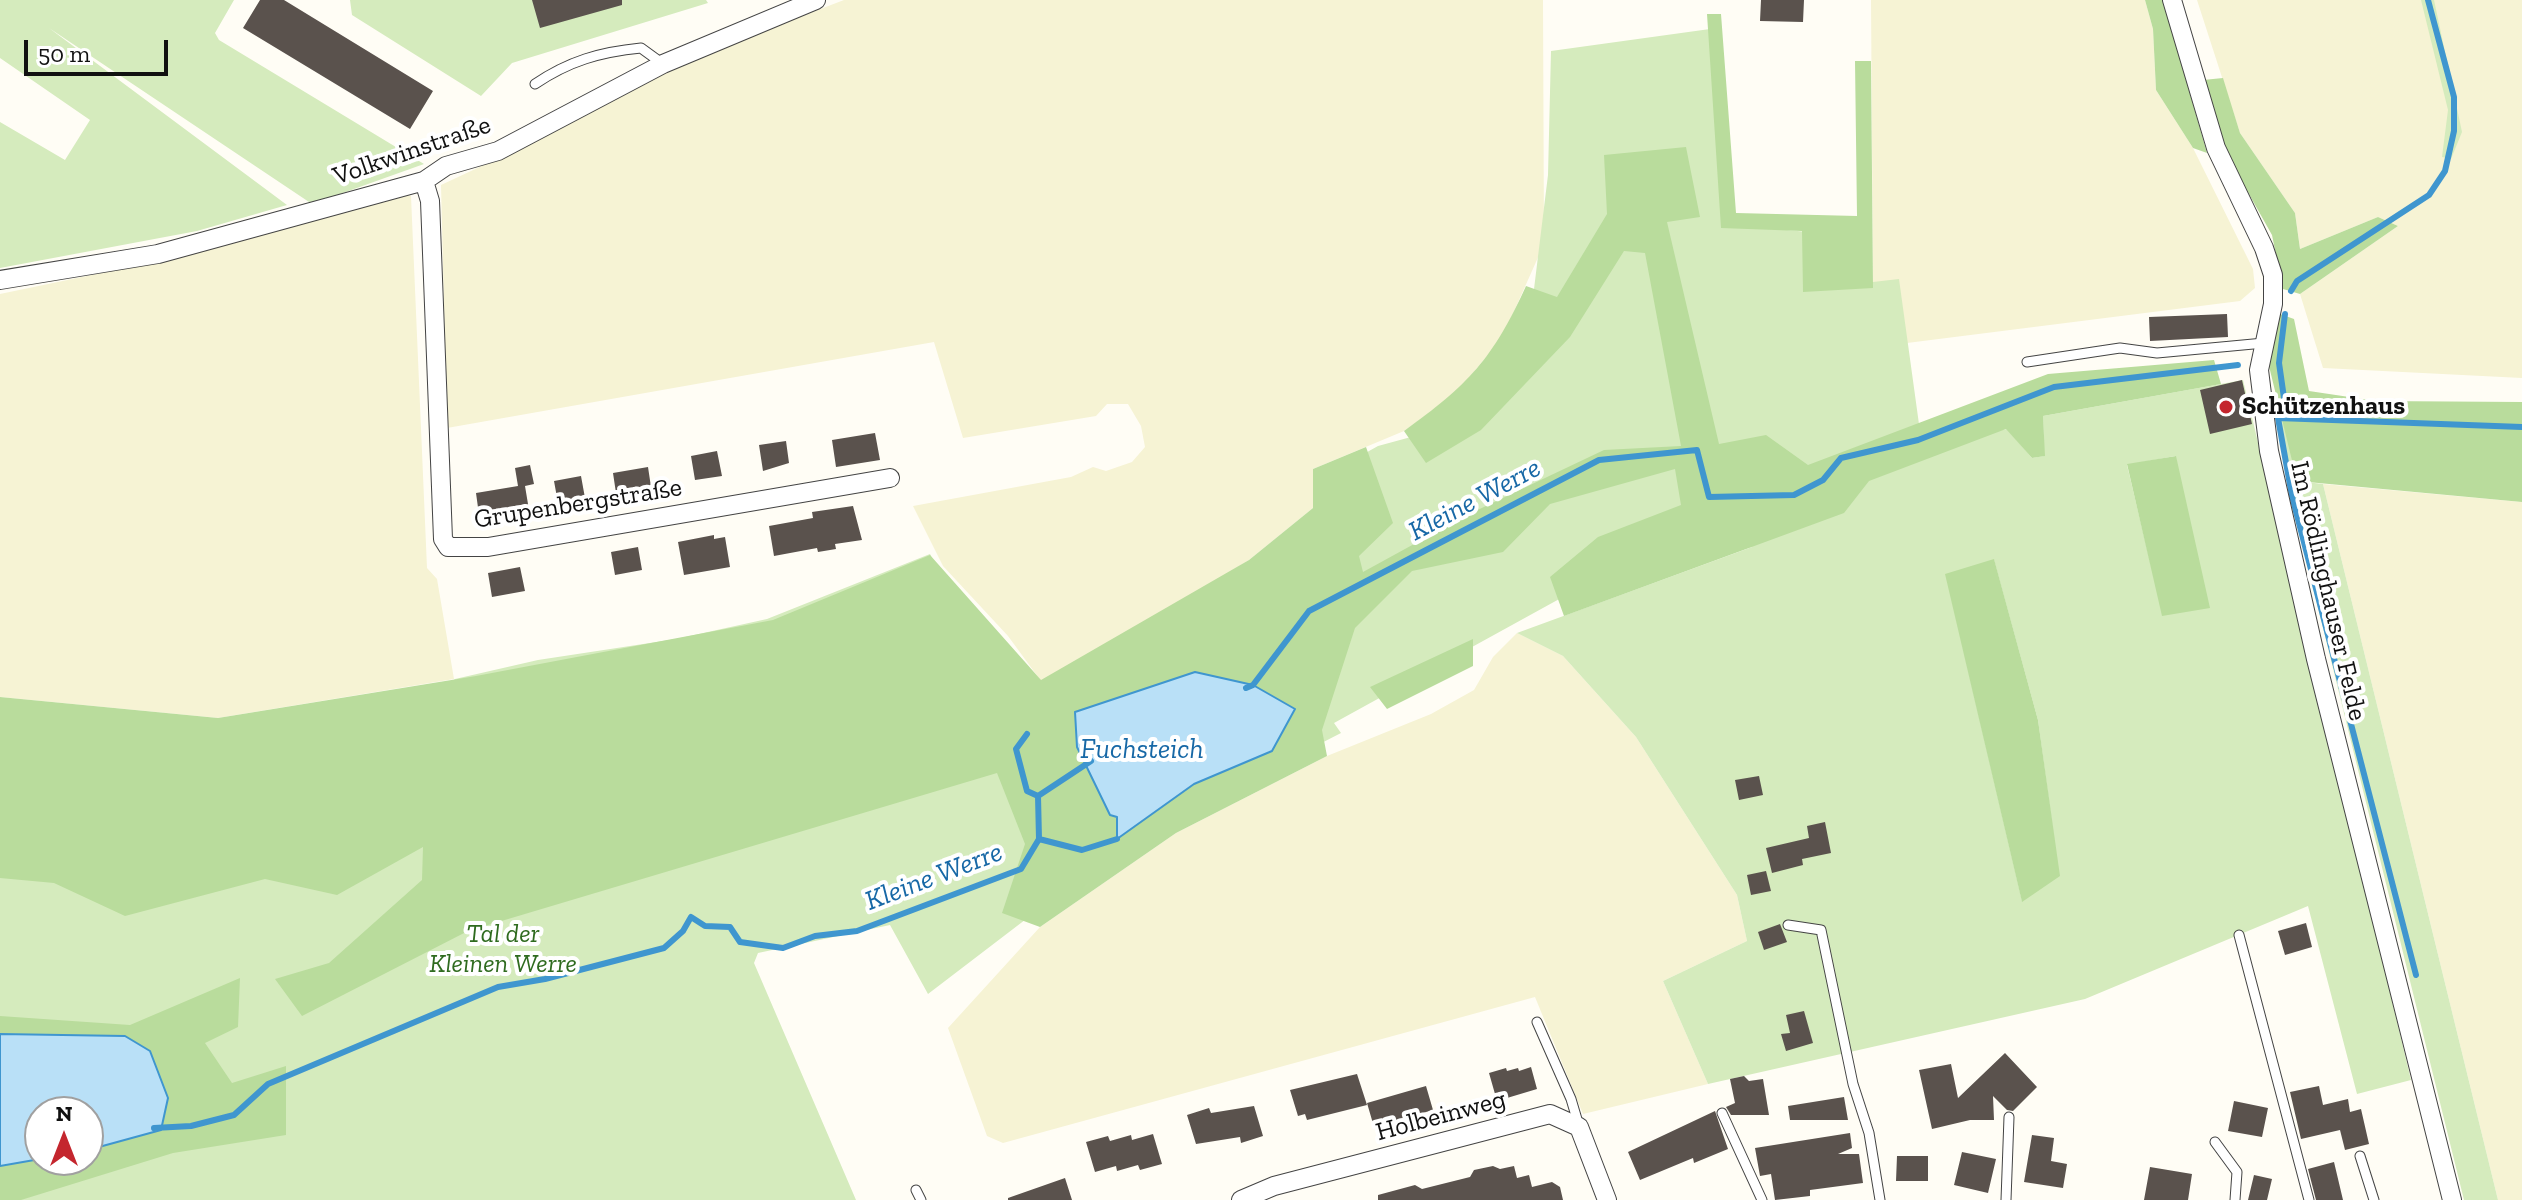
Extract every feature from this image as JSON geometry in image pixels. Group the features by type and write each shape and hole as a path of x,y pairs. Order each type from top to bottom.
{"street":[{"name":"Volkwinstraße","path":"0,280 158,254 424,181 446,166 498,151 663,64 816,0"},
{"name":"Im Rödlinghauser Felde","path":"2172,0 2216,148 2264,248 2273,275 2273,304 2259,370 2269,451 2316,659 2452,1200"},
{"name":"Grupenbergstraße","path":"424,181 430,201 443,539 448,547 488,547 890,478"},
{"name":"Holbeinweg","path":"1241,1200 1274,1186 1550,1114 1579,1127"},
{"path":"1579,1127 1607,1200"}],"lane":[{"path":"535,84 564,64 604,51 641,48 663,64"},
{"path":"2027,362 2120,348 2157,353 2264,343"},
{"path":"1788,925 1821,930 1853,1084 1869,1133 1880,1200"},
{"path":"2239,935 2309,1200"},
{"path":"1537,1022 1571,1099 1579,1127"},
{"path":"1722,1113 1762,1200"},
{"path":"2006,1200 2009,1117"},
{"path":"2215,1142 2237,1172 2235,1200"},
{"path":"2360,1156 2374,1200"}],"shaded area":[{"path":"844,0 1543,0 1544,244 1503,336 1457,393 1404,431 1313,469 1313,508 1249,560 1154,619 1041,681 1008,636 943,566 913,506 1071,477 1093,467 1106,471 1132,462 1145,447 1141,426 1128,404 1107,404 1096,416 963,438 934,342 447,428 441,185 516,150 666,68"},
{"path":"1871,0 2145,0 2153,29 2156,90 2193,148 2253,269 2255,288 2240,301 1907,343 1910,426 1873,287"},
{"path":"2197,0 2522,0 2522,378 2323,368 2300,294 2398,226 2378,217 2300,249 2295,213 2240,133"},
{"path":"402,194 411,196 427,568 437,579 454,679 218,718 0,697 0,294 130,267"},
{"path":"2323,484 2522,502 2522,1200 2498,1200"},
{"path":"1517,633 1563,656 1636,737 1737,895 1747,941 1663,981 1708,1084 1583,1114 1535,997 1003,1143 987,1136 948,1028 1040,927 1176,833 1327,756 1431,714 1474,690 1493,657"}],"green space":[{"path":"0,0 234,0 215,33 219,40 424,164 312,204 49,28 287,205 197,231 0,268 0,122 65,160 90,120 0,58"},
{"path":"350,0 706,0 708,3 512,63 481,96 352,15"},
{"path":"2145,0 2163,0 2207,153 2193,148 2156,90 2153,29"},
{"path":"2421,0 2434,0 2462,132 2451,159 2442,157 2448,110"},
{"path":"1707,14 1721,14 1736,213 1857,216 1855,61 1871,61 1873,288 1803,292 1802,231 1721,228"},
{"name":"Tal der Kleinen Werre","path":"1710,29 1734,225 1808,232 1812,289 1899,279 1922,446 2007,429 2032,458 2044,456 2043,416 2243,380 2411,1080 2357,1094 2308,906 2085,999 1708,1084 1663,981 1747,941 1737,895 1636,737 1563,656 1517,633 1752,547 1572,592 1334,723 1341,733 1123,845 928,994 890,925 758,953 754,963 856,1200 0,1200 0,725 414,715 455,679 538,660 676,639 767,619 930,554 979,655 1033,693 1256,604 1353,460 1378,446 1422,434 1527,346 1548,175 1551,51","holes":["2175,456 2163,616 2127,465","1994,560 2038,720 2059,875 2022,901 1946,575"]},
{"path":"2223,78 2240,133 2295,213 2300,249 2378,217 2398,226 2300,294 2283,289 2272,235 2222,146 2203,80"},
{"path":"1686,147 1700,217 1667,222 1719,444 1766,435 1808,465 2048,374 2214,360 2221,384 2043,416 2045,456 2032,458 2006,429 1869,481 1844,513 1564,616 1550,577 1598,537 1681,505 1675,469 1550,504 1503,552 1412,571 1355,628 1322,730 1327,756 1176,833 1040,927 1002,913 1025,844 997,773 468,931 302,1016 275,979 329,963 422,880 423,847 337,895 265,879 125,916 54,883 0,878 0,697 218,718 476,676 773,620 930,555 1041,680 1249,560 1313,508 1313,469 1366,447 1393,523 1359,556 1363,572 1467,515 1604,450 1681,446 1645,253 1624,251 1570,337 1481,430 1426,463 1404,431 1477,369 1502,333 1526,286 1557,297 1607,214 1604,155","holes":["1077,747 1272,751 1194,784 1117,839 1117,817 1110,815"]},
{"path":"2280,314 2294,319 2309,391 2376,401 2522,402 2522,502 2297,481 2268,362"},
{"path":"2279,363 2297,481 2323,484 2498,1200 2464,1200 2291,498 2278,418"},
{"path":"2176,456 2210,608 2162,616 2127,464"},
{"path":"1994,559 2038,720 2060,876 2022,902 1945,574"},
{"path":"1473,639 1473,666 1387,709 1370,687"},
{"path":"240,978 238,1027 205,1043 232,1083 286,1066 286,1135 173,1153 104,1174 104,1146 161,1130 125,1036 0,1034 0,1016 130,1025"},
{"path":"24,1162 24,1176 99,1176 21,1200 0,1200 0,1166"}],"water":[{"name":"Fuchsteich","path":"1195,672 1253,685 1295,709 1272,751 1194,784 1117,839 1117,817 1110,815 1077,747 1075,712"},
{"path":"0,1034 125,1036 150,1051 168,1098 161,1130 104,1146 104,1096 24,1096 24,1162 0,1166"}],"building":[{"path":"260,0 284,0 433,91 410,129 243,28"},
{"path":"532,0 622,0 622,5 540,28"},
{"path":"1761,0 1804,0 1803,22 1760,21"},
{"path":"2227,314 2228,337 2150,341 2149,317"},
{"name":"Schützenhaus","path":"2242,380 2252,424 2210,434 2200,390"},
{"path":"875,433 880,460 836,467 832,440"},
{"path":"786,441 789,463 763,471 759,445"},
{"path":"717,451 722,476 695,480 691,456"},
{"path":"530,465 534,484 525,486 530,516 495,526 494,520 480,522 476,493 518,486 515,468"},
{"path":"648,467 651,487 616,493 613,473"},
{"path":"581,476 585,498 558,503 554,481"},
{"path":"853,506 862,540 835,544 836,549 818,552 817,548 774,556 769,526 813,518 812,512"},
{"path":"714,535 714,539 725,537 730,567 684,575 678,542"},
{"path":"638,547 642,570 615,575 611,552"},
{"path":"520,567 525,591 492,597 488,573"},
{"path":"1759,776 1763,795 1739,800 1735,780"},
{"path":"1825,822 1831,853 1802,859 1803,865 1772,873 1766,848 1809,838 1807,826"},
{"path":"1766,871 1771,891 1751,895 1747,875"},
{"path":"2306,923 2312,947 2285,955 2278,931"},
{"path":"1780,924 1787,942 1764,950 1758,932"},
{"path":"1804,1011 1813,1043 1786,1051 1781,1034 1790,1033 1786,1015"},
{"path":"2005,1053 2037,1087 2013,1111 2007,1110 1993,1096 1994,1120 1970,1120 1932,1129 1919,1070 1951,1064 1958,1098"},
{"path":"1531,1067 1537,1089 1497,1101 1489,1073 1506,1068 1507,1071 1518,1068 1519,1071"},
{"path":"1357,1074 1367,1105 1307,1120 1305,1114 1298,1116 1290,1090"},
{"path":"1744,1076 1749,1081 1763,1079 1769,1115 1731,1115 1726,1107 1735,1103 1730,1079"},
{"path":"1426,1086 1433,1110 1374,1127 1367,1103"},
{"path":"2319,1086 2323,1105 2348,1099 2350,1112 2361,1109 2369,1144 2345,1150 2340,1130 2301,1139 2290,1092"},
{"path":"1844,1097 1848,1120 1790,1120 1788,1106"},
{"path":"2234,1101 2268,1108 2262,1137 2228,1131"},
{"path":"1254,1106 1263,1136 1241,1143 1240,1137 1196,1144 1187,1115 1209,1108 1211,1113"},
{"path":"1715,1111 1728,1149 1694,1163 1693,1158 1640,1180 1628,1152"},
{"path":"1850,1133 1852,1148 1838,1154 1859,1154 1863,1183 1810,1190 1810,1196 1775,1200 1771,1174 1760,1176 1755,1148"},
{"path":"1153,1134 1162,1164 1140,1170 1138,1165 1117,1171 1116,1166 1095,1172 1086,1142 1108,1136 1110,1141 1131,1135 1132,1140"},
{"path":"2032,1135 2054,1138 2051,1161 2067,1164 2063,1188 2024,1182"},
{"path":"1962,1152 1996,1159 1988,1193 1954,1185"},
{"path":"1897,1156 1928,1156 1928,1181 1896,1181"},
{"path":"2334,1162 2343,1200 2316,1200 2308,1169"},
{"path":"1493,1166 1500,1169 1514,1166 1517,1178 1529,1175 1532,1187 1552,1182 1560,1187 1563,1200 1378,1200 1378,1195 1415,1185 1422,1189 1470,1177 1474,1170"},
{"path":"2150,1167 2192,1174 2188,1200 2144,1200"},
{"path":"2254,1175 2272,1179 2267,1200 2248,1200"},
{"path":"1065,1178 1072,1200 1008,1200 1008,1198"}],"waterway":[{"path":"2291,291 2297,281 2429,195 2445,171 2454,131 2454,97 2428,0"},
{"path":"2285,314 2279,363 2285,405 2278,418 2292,496 2416,975"},
{"name":"Kleine Werre","path":"1246,688 1253,685 1309,611 1599,460 1697,450 1709,497 1794,495 1823,480 1841,458 1918,440 2054,387 2238,365"},
{"path":"2278,418 2522,427"},
{"path":"1027,734 1016,749 1027,791 1038,796"},
{"name":"Kleine Werre","path":"154,1128 191,1126 234,1115 268,1084 498,987 545,979 664,948 683,931 691,917 705,926 730,927 740,942 783,948 815,936 857,931 1021,869 1039,839 1038,796 1091,761"},
{"path":"1039,839 1082,850 1117,839"}],"place":[{"name":"Schützenhaus","path":"2226,407"}]}
